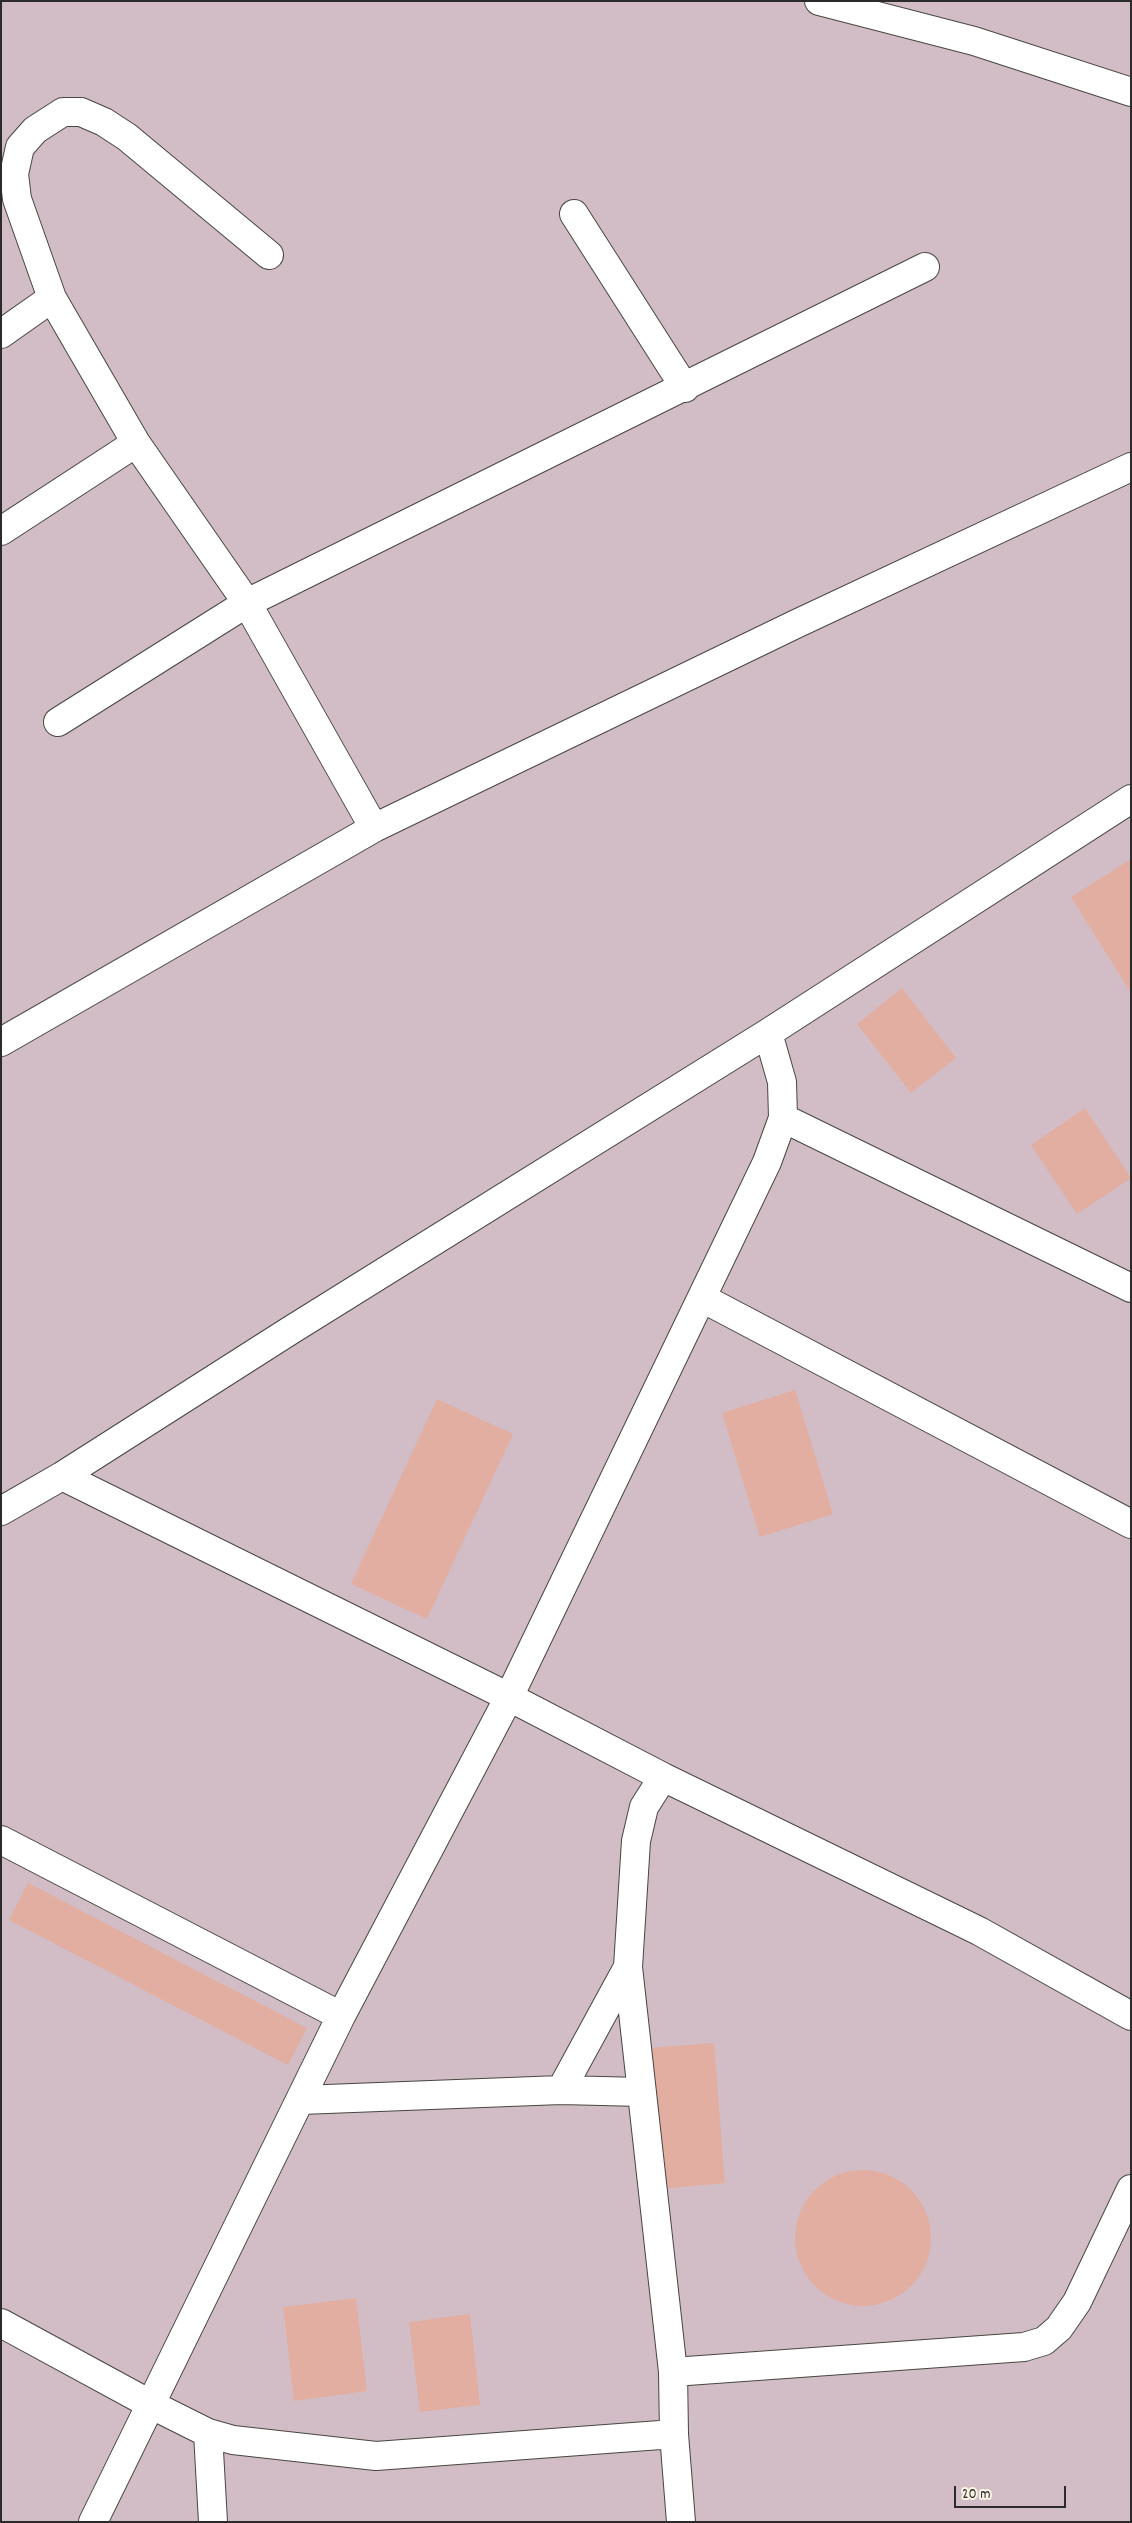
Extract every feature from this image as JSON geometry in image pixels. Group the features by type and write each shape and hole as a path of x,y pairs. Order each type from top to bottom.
{"lane":[{"path":"820,1 974,41 1131,92"},
{"path":"269,255 127,137 104,122 81,112 63,112 35,130 20,147 14,174 17,200 52,298 136,443 247,603 374,828"},
{"path":"574,214 685,388"},
{"path":"58,722 247,603 685,388 925,267"},
{"path":"1,334 52,298"},
{"path":"1,531 136,443"},
{"path":"1,1042 374,828 796,624 1131,467"},
{"path":"1,1512 62,1476 299,1324 768,1033 1131,800"},
{"path":"93,2522 341,2016 509,1697 767,1162 783,1118 782,1082 768,1033"},
{"path":"783,1118 1131,1288"},
{"path":"702,1298 1131,1524"},
{"path":"62,1476 509,1697 664,1777 978,1931 1131,2016"},
{"path":"664,1777 644,1807 636,1841 628,1967 673,2372 674,2434 681,2522"},
{"path":"4,1848 341,2016"},
{"path":"561,2090 628,1967"},
{"path":"301,2100 561,2090 642,2092"},
{"path":"673,2372 1024,2348 1044,2341 1059,2328 1077,2302 1131,2189"},
{"path":"1,2324 208,2433 233,2440 376,2456 674,2434"},
{"path":"208,2433 213,2522"}],"shaded area":[{"path":"1,1 1131,1 1131,2522 1,2522"}],"building":[{"path":"1131,859 1131,993 1071,897"},
{"path":"902,988 956,1058 911,1093 857,1024"},
{"path":"1085,1108 1131,1178 1077,1214 1031,1145"},
{"path":"795,1390 833,1514 760,1537 722,1413"},
{"path":"437,1399 513,1434 427,1619 351,1584"},
{"path":"28,1883 307,2028 288,2065 9,1920"},
{"path":"714,2043 725,2183 660,2189 649,2048"},
{"path":"863,2170 889,2175 911,2190 926,2212 931,2238 926,2264 911,2286 889,2301 863,2306 837,2301 815,2286 800,2264 795,2238 800,2212 815,2190 837,2175"},
{"path":"356,2298 367,2391 294,2401 283,2307"},
{"path":"470,2314 480,2405 420,2412 409,2322"}]}
